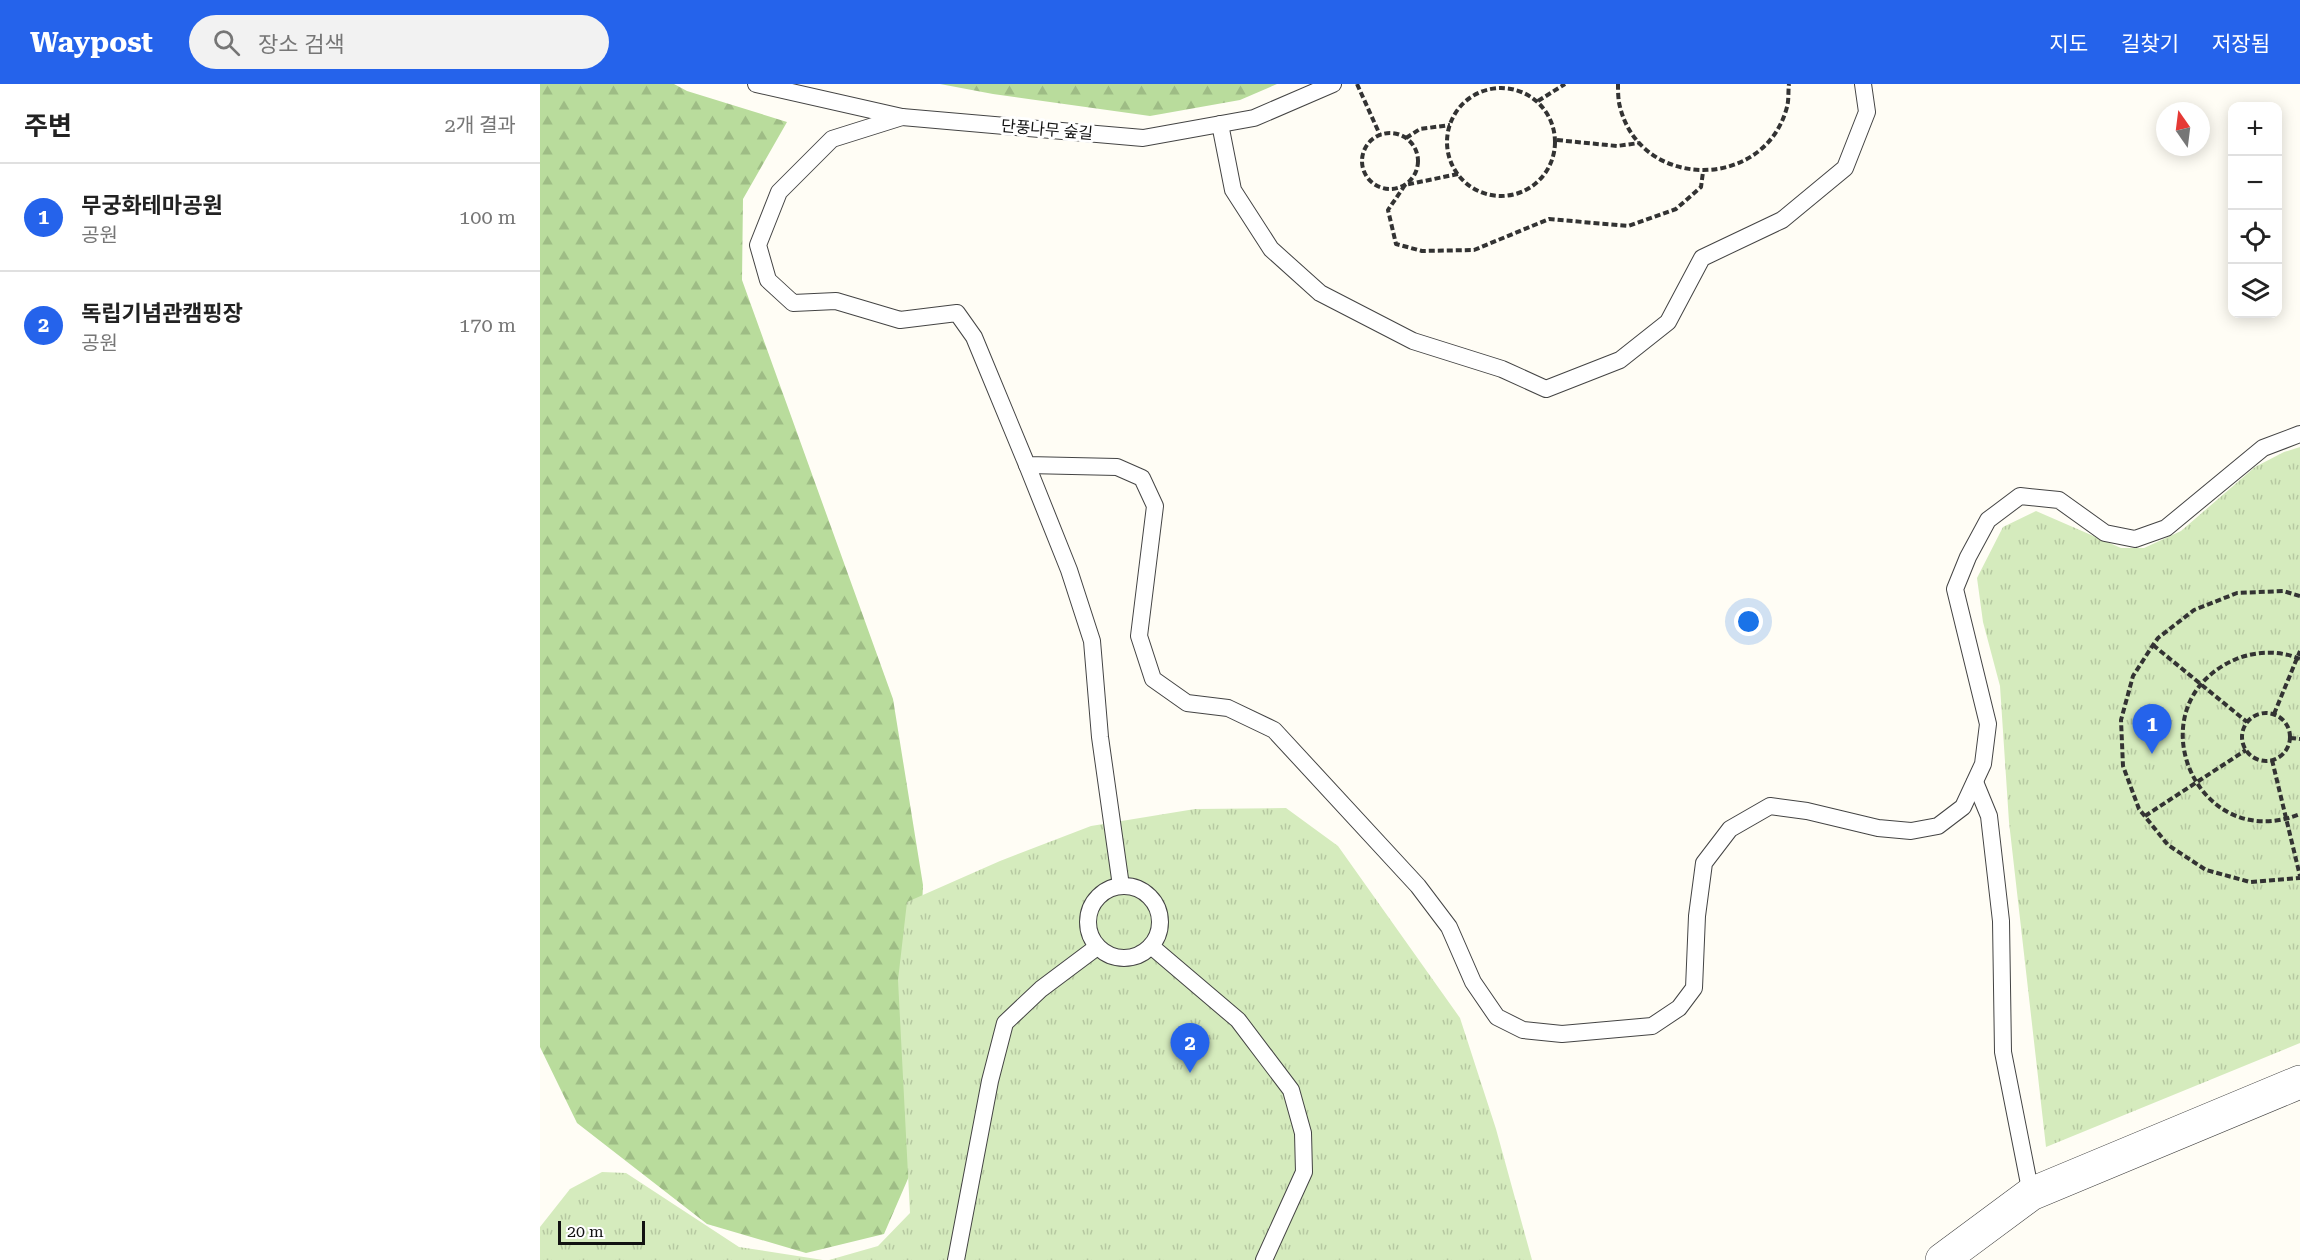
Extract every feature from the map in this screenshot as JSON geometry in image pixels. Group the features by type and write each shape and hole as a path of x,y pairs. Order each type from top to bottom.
{"street":[{"path":"1942,1260 2031,1194 2300,1082"}],"lane":[{"name":"단풍나무 숲길","path":"756,84 902,117 1143,138 1254,118 1333,84"},
{"path":"1220,124 1233,190 1271,249 1320,292 1413,341 1502,369 1546,389 1620,360 1668,322 1702,258 1782,220 1845,168 1867,112 1863,84"},
{"path":"902,117 832,139 779,192 758,245 768,280 793,303 836,301 900,320 957,313 975,337 1069,570 1092,641 1100,737 1121,886"},
{"path":"1028,465 1117,467 1142,478 1155,506 1139,636 1153,678 1187,703 1228,708 1274,730 1418,886 1449,927 1473,982 1497,1017 1523,1030 1562,1034 1652,1026 1679,1008 1694,988 1697,916 1704,863 1730,829 1770,806 1807,811 1878,828 1911,831 1938,826 1963,807 1983,765 1988,724 1955,589 1968,557 1988,520 2020,496 2059,500 2105,533 2134,539 2166,528 2263,448 2300,434"},
{"path":"1975,782 1989,816 2001,921 2003,1052 2031,1194"},
{"path":"1121,886 1140,890 1150,897 1158,908 1161,920 1159,933 1151,946 1144,953 1132,958 1107,955 1090,937 1089,912 1094,901 1104,892 1121,886"},
{"path":"1151,946 1238,1020 1291,1090 1303,1133 1304,1172 1264,1260"},
{"path":"956,1260 990,1081 1005,1023 1041,989 1097,947"}],"path":[{"path":"1357,84 1380,135"},
{"path":"1538,101 1564,84"},
{"path":"1618,84 1620,107 1631,133 1650,154 1675,167 1703,172 1731,167 1756,154 1775,132 1787,107 1788,84"},
{"path":"1504,87 1522,91 1538,101 1550,116 1557,140 1555,152 1548,170 1535,184 1519,193 1502,196 1485,193 1470,185 1458,174 1449,158 1447,142 1450,125 1458,109 1470,98 1485,90 1504,87"},
{"path":"1406,138 1420,129 1450,125"},
{"path":"1458,174 1405,185 1386,189 1377,187 1369,181 1361,164 1362,154 1366,146 1380,135 1398,134 1413,144 1418,161 1412,178 1405,185 1388,210 1396,244 1422,251 1474,250 1549,219 1628,226 1676,209 1701,187 1703,172"},
{"path":"1557,140 1617,146 1640,142"},
{"path":"2272,760 2300,877 2250,882 2206,870 2168,845 2139,809 2123,766 2121,720 2133,676 2153,645 2158,638 2194,609 2237,593 2283,591 2300,596"},
{"path":"2153,645 2247,722"},
{"path":"2274,714 2299,659 2300,651"},
{"path":"2299,659 2271,653 2245,655 2220,666 2200,684 2187,707 2182,733 2185,759 2195,783 2213,802 2235,816 2261,821 2287,819 2300,814"},
{"path":"2259,713 2274,714 2286,723 2290,738 2285,752 2272,760 2258,760 2246,750 2241,736 2247,722 2259,713"},
{"path":"2290,738 2300,739"},
{"path":"2145,816 2246,750"}],"green space":[{"path":"540,84 674,84 687,91 787,122 743,199 742,280 893,699 923,885 910,1174 884,1234 806,1253 707,1224 577,1123 540,1047"},
{"path":"940,84 1277,84 1240,100 1150,116 993,94"},
{"path":"2300,447 2300,1043 2046,1147 2009,822 2000,686 1983,622 1977,578 2003,527 2036,511 2121,548 2144,548 2181,531 2255,467 2284,452"},
{"path":"1286,808 1338,846 1460,1018 1496,1129 1532,1260 829,1260 878,1246 910,1213 898,980 907,902 1000,861 1091,826 1195,809"},
{"path":"602,1172 626,1173 739,1247 823,1260 540,1260 540,1227 570,1189"}],"place":[{"name":"무궁화테마공원","path":"2152,754"},
{"name":"독립기념관캠핑장","path":"1190,1073"}]}
